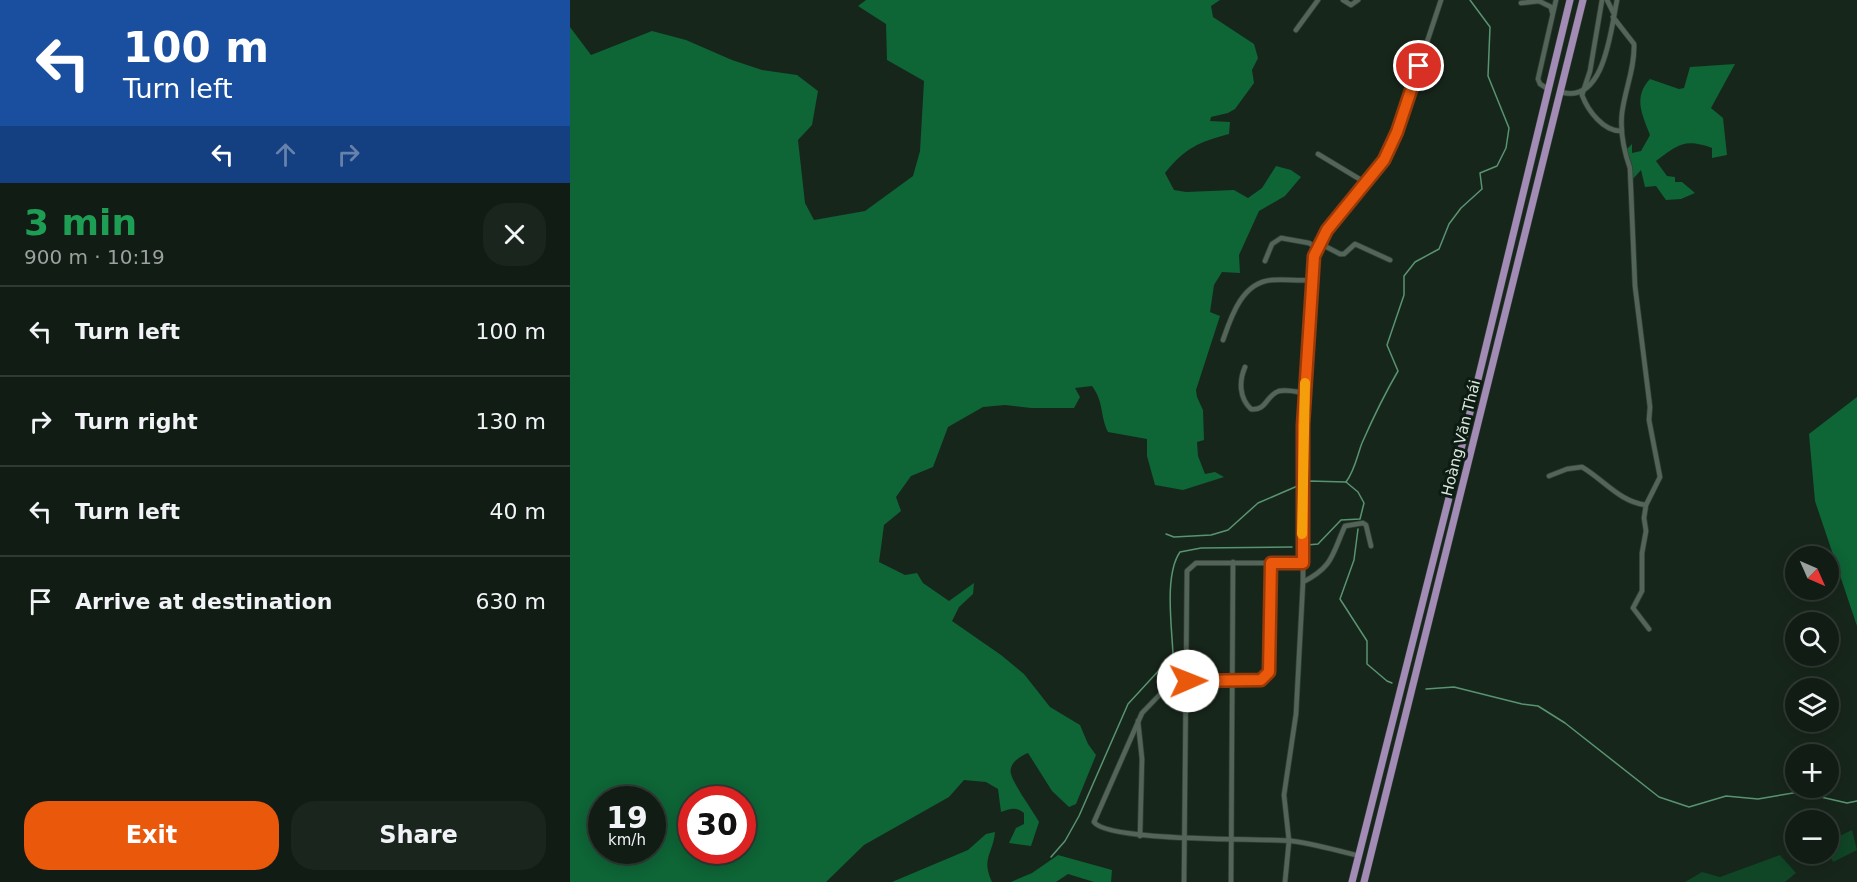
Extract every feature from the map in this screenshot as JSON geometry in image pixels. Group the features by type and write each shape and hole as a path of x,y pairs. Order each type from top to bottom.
{"main road":[{"name":"Hoàng Văn Thái","path":"1352,882 1570,0"},
{"name":"Hoàng Văn Thái","path":"1364,882 1583,0"},
{"path":"1549,89 1561,92"},
{"path":"1359,856 1370,859"}],"street":[{"path":"1296,30 1318,0"},
{"path":"1343,0 1351,4 1358,0"},
{"path":"1285,882 1289,841 1284,795 1296,714 1304,582 1305,393 1311,280 1318,245 1327,230 1384,160 1397,132 1441,0"},
{"path":"1549,89 1540,84 1538,79 1556,0"},
{"path":"1585,90 1602,0"},
{"path":"1607,0 1614,15 1634,44 1632,75 1622,111 1622,131 1624,152 1630,168 1635,286 1650,407 1649,420 1660,477 1646,505 1642,591 1633,608 1649,629"},
{"path":"1617,0 1606,55 1595,78 1582,95 1596,118 1612,130 1622,131"},
{"path":"1521,3 1547,4 1551,7 1552,24"},
{"path":"1561,92 1572,94 1585,90"},
{"path":"1318,154 1366,183"},
{"path":"1265,261 1272,244 1281,238 1318,245 1340,254 1344,254 1355,244 1390,260"},
{"path":"1223,340 1234,310 1253,288 1273,280 1311,280"},
{"path":"1245,367 1239,381 1247,405 1251,409 1258,410 1265,406 1270,396 1281,391 1305,393"},
{"path":"1549,476 1567,469 1582,467 1636,504 1646,505"},
{"path":"1304,582 1333,558 1345,526 1366,525 1371,546"},
{"path":"1231,882 1233,562"},
{"path":"1184,882 1188,681 1187,571 1196,563 1303,563"},
{"path":"1271,563 1269,672 1261,680 1173,681 1167,684 1142,713 1094,822 1102,829 1140,836 1289,841 1316,844 1359,856"},
{"path":"1138,722 1142,759 1140,836"}],"green space":[{"path":"866,0 1220,0 1211,6 1213,17 1254,44 1258,58 1252,70 1254,83 1235,109 1211,117 1210,121 1230,122 1229,134 1193,147 1179,157 1165,173 1174,190 1186,192 1234,190 1248,198 1262,188 1276,166 1291,170 1301,177 1285,196 1259,211 1239,255 1240,273 1222,272 1214,285 1210,312 1220,316 1196,390 1203,410 1204,440 1197,442 1198,456 1205,474 1215,472 1224,477 1183,490 1155,485 1147,456 1147,439 1108,432 1096,392 1092,386 1075,388 1080,397 1074,408 1031,408 1005,405 983,407 948,427 933,467 911,476 896,497 901,511 884,525 879,562 905,575 917,573 923,583 949,601 974,583 973,594 959,607 952,621 1024,674 1050,707 1080,725 1088,744 1096,755 1076,804 1069,807 1052,791 1028,753 1018,758 1013,764 1011,774 1013,779 1039,822 1031,846 1009,843 1016,828 1024,824 1024,813 1016,809 1001,812 998,789 986,782 964,780 949,797 864,845 826,882 570,882 570,27 591,55 652,31 686,40 762,70 797,75 818,91 812,125 798,140 805,203 814,220 865,211 913,176 920,151 924,81 887,60 886,24 858,6"},
{"path":"1735,64 1711,108 1723,118 1727,155 1712,158 1712,148 1688,144 1676,147 1656,161 1667,176 1675,177 1675,182 1682,182 1695,193 1681,199 1666,200 1656,186 1645,187 1641,170 1632,180 1627,149 1632,144 1632,153 1641,151 1650,135 1642,113 1640,99 1650,79 1679,89 1684,88 1690,67"},
{"path":"1857,397 1857,626 1839,572 1839,546 1830,546 1815,501 1809,434"},
{"path":"1852,830 1857,850 1839,859 1839,836"},
{"path":"995,832 988,861 992,882 892,882 968,850 986,834"},
{"path":"1058,855 1112,870 1111,882 1094,882 1068,874 1056,882 1011,882 1032,873"},
{"path":"1780,855 1785,864 1788,864 1796,873 1785,882 1685,882 1702,872 1720,877"}],"waterway":[{"path":"1346,482 1354,468 1370,425 1398,371 1387,345 1404,295 1404,276 1415,262 1439,249 1449,224 1461,208 1482,189 1480,173 1497,166 1506,148 1509,128 1488,76 1490,27 1470,0"},
{"path":"1166,534 1174,537 1211,535 1228,530 1258,503 1309,481 1346,482 1358,492 1364,503 1360,519 1341,520 1318,544 1307,545"},
{"path":"1358,529 1354,560 1340,599 1367,641 1367,664 1392,683"},
{"path":"1051,857 1065,841 1079,816 1128,704 1173,655 1170,587 1175,562 1180,552 1201,548 1292,547"},
{"path":"1426,689 1454,687 1538,706 1565,723 1659,797 1689,807 1726,796 1758,799 1799,792 1847,803 1857,801"}],"slow traffic":[{"path":"1302,534 1305,383"}],"route":[{"path":"1188,681 1261,680 1268,675 1271,563 1303,563 1303,425 1314,256 1327,230 1384,160 1397,132 1419,66"}]}
